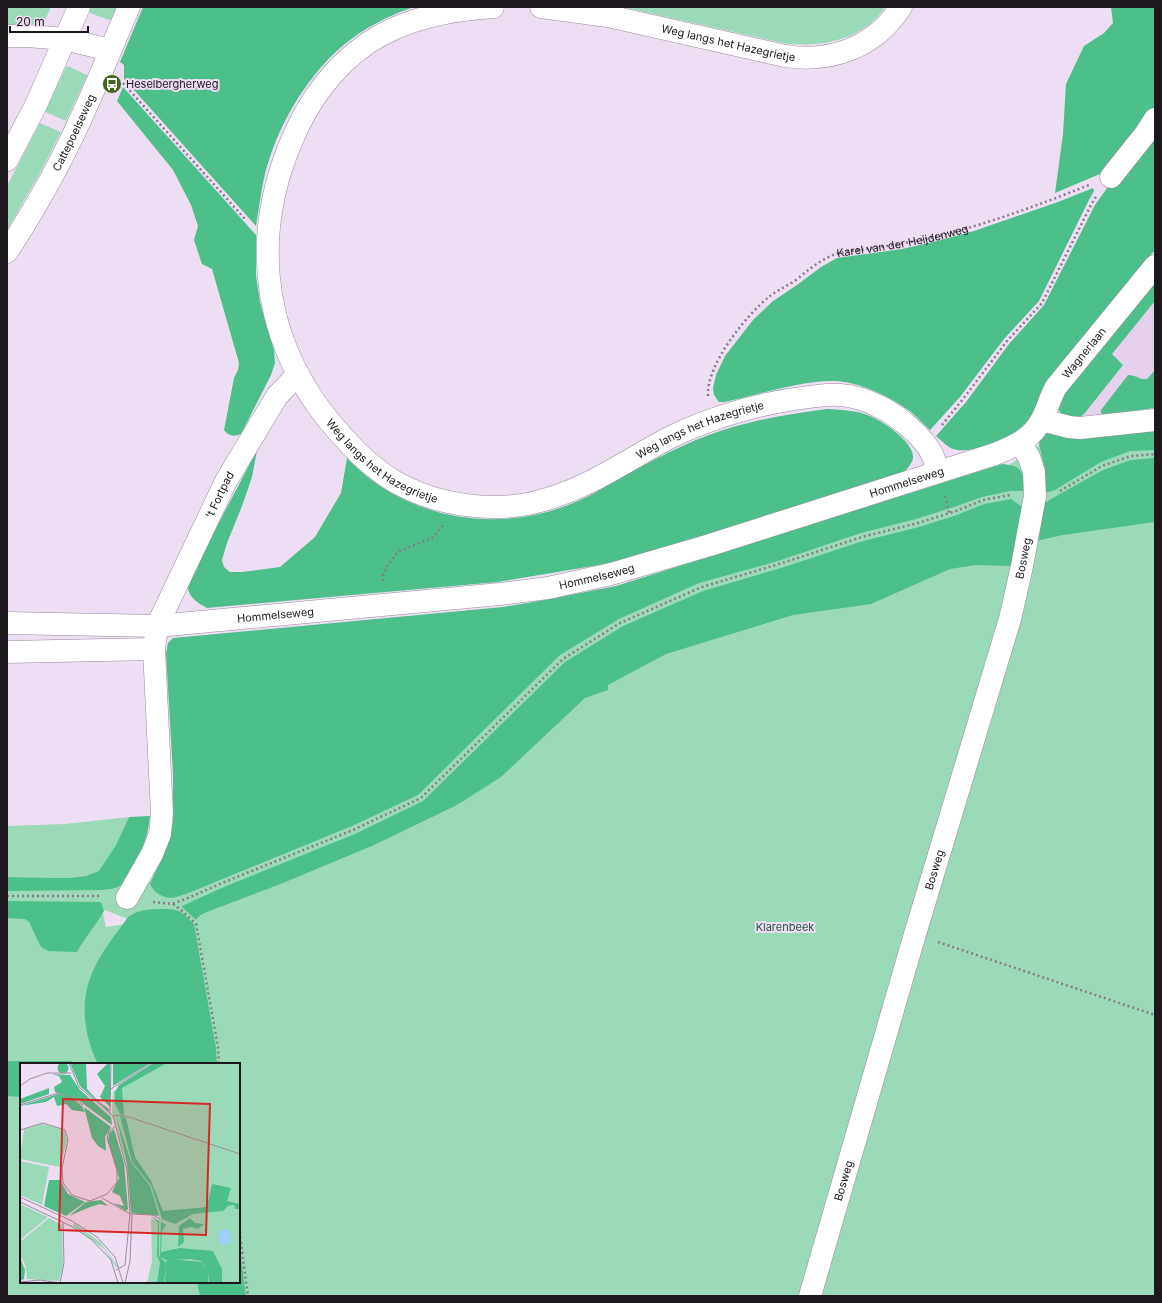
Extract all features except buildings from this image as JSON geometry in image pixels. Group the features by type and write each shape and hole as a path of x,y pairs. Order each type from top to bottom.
{"street":[{"path":"7,160 36,104 79,7"},
{"name":"Cattepoelseweg","path":"7,252 42,194 71,141 129,7"},
{"name":"Weg langs het Hazegrietje","path":"494,7 429,16 381,35 367,43 339,67 318,92 300,121 278,178 273,197 267,246 268,271 277,321 290,360 298,374 327,418 356,451 370,465 400,485 423,494 445,501 478,507 521,505 546,500 580,487 672,437 713,420 743,410 798,399 840,395 876,404 892,413 925,443 932,454 938,472"},
{"name":"Weg langs het Hazegrietje","path":"541,7 608,16 764,52 799,58 830,56 856,48 872,39 888,24 901,7"},
{"path":"7,36 65,39 110,50"},
{"path":"1110,177 1146,133 1155,119"},
{"name":"Wagnerlaan","path":"1020,443 1032,433 1042,420 1050,397 1056,387 1155,266"},
{"name":"'t Fortpad","path":"157,626 226,481 277,396 298,374"},
{"path":"1042,420 1069,427 1080,428 1155,420"},
{"name":"Hommelseweg","path":"7,623 157,626 500,594 548,588 611,574 710,545 995,454 1020,443"},
{"name":"Bosweg","path":"810,1296 915,934 1010,619 1022,566 1035,496 1034,472 1029,457 1020,443"},
{"path":"39,652 40,624"},
{"path":"127,898 152,854 160,834 162,812 154,649 157,626"},
{"path":"7,652 154,649"}],"path":[{"path":"125,84 250,225"},
{"path":"925,443 963,399 1007,342 1042,303 1092,203 1110,177"},
{"name":"Karel van der Heijdenweg","path":"713,420 709,406 708,388 711,375 720,354 754,311 770,297 794,281 818,262 835,254 901,244 972,226 1055,198 1110,177"},
{"path":"172,904 353,830 421,798 563,659 620,623 702,587 862,537 918,523 956,511 983,500 1011,495 1044,497 1056,493 1102,466 1131,456 1155,454"},
{"path":"383,575 387,566 398,552 434,537 442,525"},
{"path":"7,896 100,896 127,898 172,904 181,910 196,924 220,1063"},
{"path":"915,934 1155,1015"},
{"path":"240,1225 248,1296"}],"shaded area":[{"path":"1155,301 1155,370 1147,379 1141,380 1133,375 1101,413 1103,415 1079,418 1089,409 1123,365 1111,354"}],"green space":[{"path":"7,7 51,7 43,24 7,26"},
{"path":"91,7 117,7 112,19 109,20 90,13 89,10"},
{"path":"143,7 414,7 383,20 354,37 340,48 314,75 293,107 276,140 267,165 263,182 256,226 124,79 124,65 120,62"},
{"path":"622,7 885,7 866,27 855,34 829,42 802,45 788,44"},
{"path":"1111,7 1155,7 1155,106 1152,113 1107,171 1055,193 1063,134 1066,84 1084,46 1104,33 1113,23"},
{"path":"68,66 87,76 66,121 45,112 66,67"},
{"path":"123,87 256,235 256,276 260,302 274,350 275,363 271,375 241,434 234,436 229,435 224,430 234,378 238,370 239,363 212,269 202,264 194,240 198,226 191,205 173,170 117,101"},
{"path":"40,123 61,132 41,171 7,230 7,186"},
{"path":"1155,136 1155,250 1123,288 1031,417 1019,429 1005,438 978,448 960,450 949,447 936,436 966,402 1009,344 1044,305 1095,205 1112,181"},
{"path":"1093,188 1094,191 1039,301 1004,339 960,397 930,430 911,412 892,400 864,387 844,382 822,381 794,385 725,402 719,402 714,395 713,388 716,375 725,356 753,320 773,301 821,267 837,258 902,249 974,231 1058,202"},
{"path":"1155,279 1155,301 1112,354 1123,365 1085,413 1079,418 1065,417 1058,408 1062,396"},
{"path":"1155,370 1155,408 1103,415 1101,413 1101,410 1128,375 1147,379"},
{"path":"827,409 849,411 870,416 889,427 903,439 912,452 913,458 908,468 903,473 706,535 611,563 498,582 207,608 194,600 188,591 192,574 257,450 252,477 222,560 224,567 230,572 280,567 315,537 341,493 347,458 371,479 397,496 426,508 456,516 488,519 519,517 550,511 580,500 668,453 721,431 773,417"},
{"path":"1155,430 1155,450 1130,451 1101,462 1055,490 1045,493 1045,469 1039,444 1040,438 1047,433"},
{"name":"Klarenbeek","path":"1155,436 1155,1296 238,1296 240,1283 240,1063 20,1063 20,1283 231,1283 233,1296 7,1296 7,905 102,910 106,927 126,924 133,921 89,904 7,904 7,879 153,882 502,618 623,590 1003,469 1050,438"},
{"path":"1155,458 1155,522 1063,535 1036,541 1043,504 1103,470 1131,460"},
{"path":"1002,464 1015,466 1021,471 1024,491 1010,491 982,497 916,519 861,533 778,561 699,583 619,619 560,655 418,795 352,826 186,894 170,898 160,895 151,886 150,883 161,860 173,822 173,774 166,653 168,643 173,638 503,607 616,586"},
{"path":"1011,499 1022,507 1012,566 976,565 950,569 871,604 793,615 666,654 608,685 608,690 585,698 501,777 457,805 374,845 283,883 202,914 196,920 182,906 224,887 355,834 423,801 565,662 623,626 703,591 781,568 863,541 919,527 957,515 984,504"},
{"path":"150,816 145,840 140,854 124,882 119,886 112,889 103,890 7,891 7,877 68,878 86,876 99,871 116,845 129,817"},
{"path":"129,817 116,845 100,871 86,876 68,878 7,877 7,826 65,824"},
{"path":"7,901 101,902 104,911 77,952 48,951 41,947 29,922 25,919 7,918"},
{"path":"173,909 184,914 194,924 216,1048 217,1063 98,1063 89,1042 85,1018 86,994 89,982 96,964 104,950 128,917 141,911"},
{"path":"7,1061 71,1061 72,1063 20,1063 20,1097 7,1096"},
{"path":"240,1250 246,1296 200,1296 197,1283 240,1283"}],"place":[{"name":"Heselbergherweg","path":"112,84"}]}
